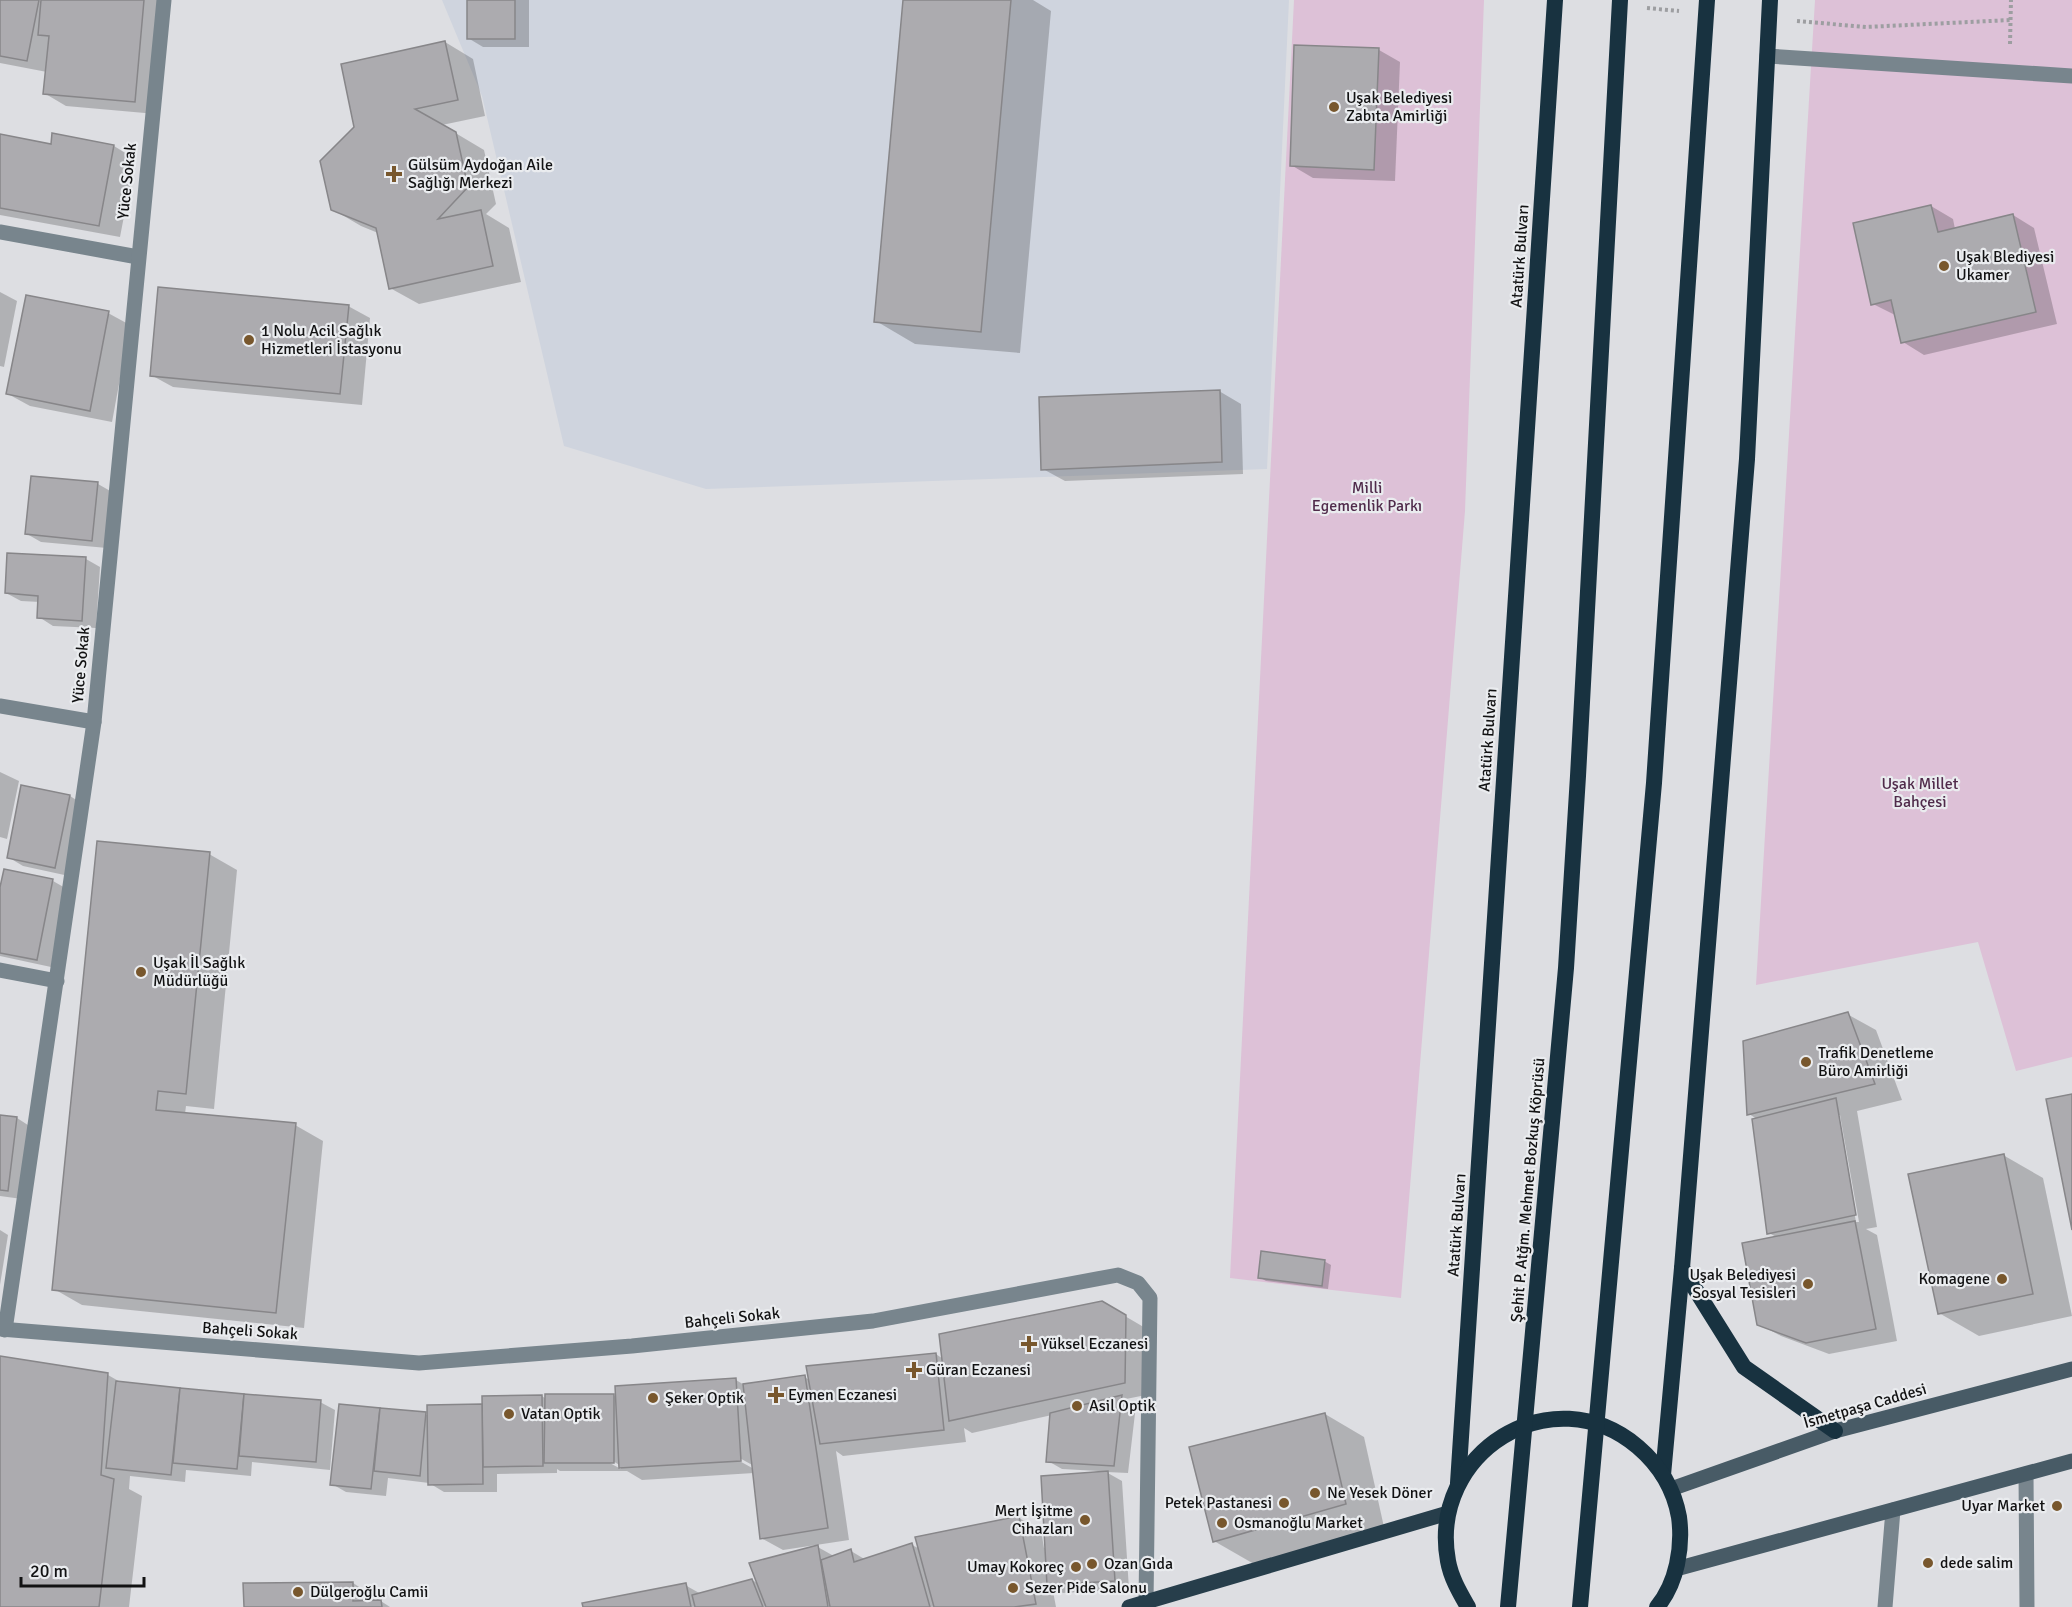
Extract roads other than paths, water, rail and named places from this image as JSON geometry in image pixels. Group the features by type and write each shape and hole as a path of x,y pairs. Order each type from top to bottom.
{"highway":[{"name":"Atatürk Bulvarı","path":"1458,1483 1555,0"},
{"name":"Şehit P. Atğm. Mehmet Bozkuş Köprüsü","path":"1508,1607 1566,968 1620,0"},
{"path":"1580,1607 1654,783 1707,0"},
{"path":"1667,1482 1747,459 1770,0"},
{"path":"1682,1268 1744,1367 1835,1431"},
{"path":"1468,1607 1456,1586 1448,1563 1446,1538 1448,1514 1458,1483 1489,1445 1510,1431 1533,1423 1558,1419 1607,1427 1629,1439 1648,1455 1667,1482 1677,1508 1680,1549 1676,1569 1657,1607"}],"main road":[{"name":"İsmetpaşa Caddesi","path":"1667,1482 1835,1431 2072,1369"},
{"path":"1676,1569 2072,1461"},
{"path":"1129,1607 1448,1514"}],"street":[{"name":"Yüce Sokak","path":"2,1330 57,981 94,722 164,0"},
{"path":"1767,56 2072,76"},
{"path":"0,232 138,257"},
{"path":"0,706 94,722"},
{"path":"0,970 57,981"},
{"name":"Bahçeli Sokak","path":"2,1330 419,1362 632,1346 873,1322 1118,1275 1138,1283 1150,1298 1146,1603"},
{"path":"2026,1474 2027,1607"},
{"path":"1885,1607 1893,1510"}],"place":[{"name":"Uşak Belediyesi Zabıta Amirliği","path":"1334,107"},
{"name":"Gülsüm Aydoğan Aile Sağlığı Merkezi","path":"394,174"},
{"name":"Uşak Blediyesi Ukamer","path":"1944,266"},
{"name":"1 Nolu Acil Sağlık Hizmetleri İstasyonu","path":"249,340"},
{"name":"Uşak İl Sağlık Müdürlüğü","path":"141,972"},
{"name":"Trafik Denetleme Büro Amirliği","path":"1806,1062"},
{"name":"Komagene","path":"2002,1279"},
{"name":"Uşak Belediyesi Sosyal Tesisleri","path":"1808,1284"},
{"name":"Yüksel Eczanesi","path":"1029,1344"},
{"name":"Güran Eczanesi","path":"914,1370"},
{"name":"Eymen Eczanesi","path":"776,1395"},
{"name":"Şeker Optik","path":"653,1398"},
{"name":"Asil Optik","path":"1077,1406"},
{"name":"Vatan Optik","path":"509,1414"},
{"name":"Ne Yesek Döner","path":"1315,1493"},
{"name":"Petek Pastanesi","path":"1284,1503"},
{"name":"Uyar Market","path":"2057,1506"},
{"name":"Mert İşitme Cihazları","path":"1085,1520"},
{"name":"Osmanoğlu Market","path":"1222,1523"},
{"name":"dede salim","path":"1928,1563"},
{"name":"Ozan Gıda","path":"1092,1564"},
{"name":"Umay Kokoreç","path":"1076,1567"},
{"name":"Sezer Pide Salonu","path":"1013,1588"},
{"name":"Dülgeroğlu Camii","path":"298,1592"}],"park label":[{"name":"Milli Egemenlik Parkı","path":"1367,497"},
{"name":"Uşak Millet Bahçesi","path":"1920,793"}]}
